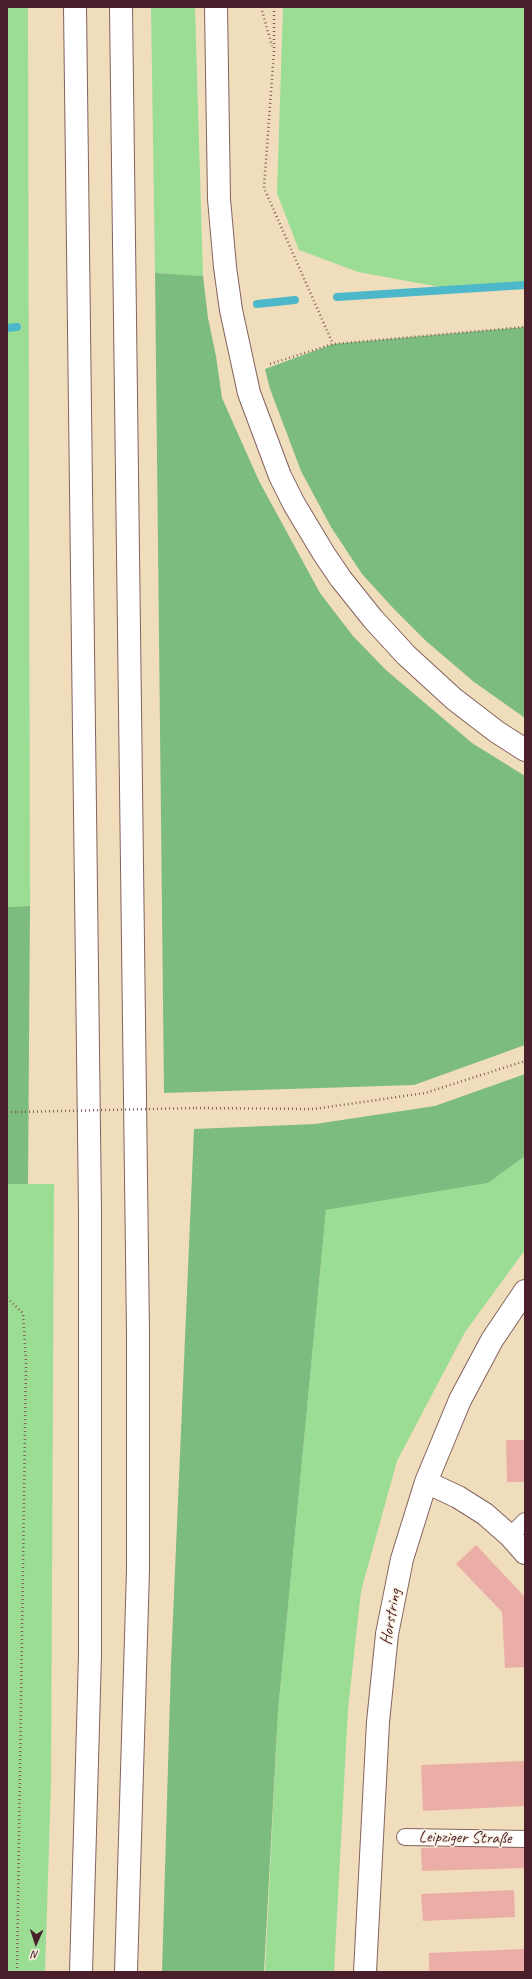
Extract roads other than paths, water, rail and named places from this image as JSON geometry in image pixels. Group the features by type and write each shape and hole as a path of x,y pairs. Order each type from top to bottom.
{"main road":[{"path":"75,7 90,1211 90,1655 81,1972"},
{"path":"121,7 138,1333 138,1570 126,1972"},
{"path":"216,7 221,233 231,310 249,394 280,476 310,531 341,578 373,619 406,655 454,699 497,732 525,750"},
{"name":"Horstring","path":"365,1972 378,1722 386,1641 402,1559 426,1482 460,1400 492,1340 525,1291"},
{"path":"426,1482 458,1497 484,1514 517,1528 525,1553"}],"lane":[{"name":"Leipziger Straße","path":"405,1837 525,1839"}],"waterway":[{"path":"337,297 525,285"},
{"path":"257,304 295,300"},
{"path":"7,328 17,327"}]}
